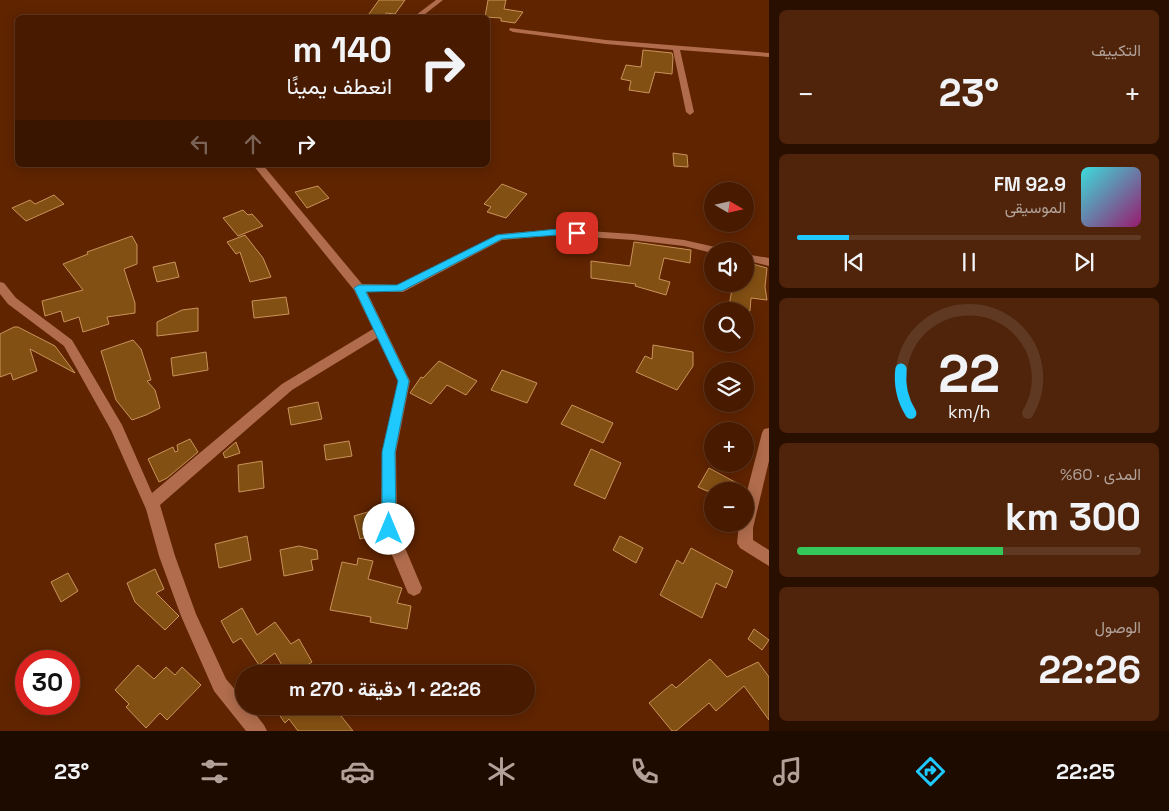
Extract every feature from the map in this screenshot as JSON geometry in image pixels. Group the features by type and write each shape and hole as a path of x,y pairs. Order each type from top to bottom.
{"street":[{"path":"419,15 440,0"},
{"path":"513,30 606,42 769,55"},
{"path":"676,47 690,112"},
{"path":"260,167 359,288 404,381 389,452 389,529 414,588"},
{"path":"359,288 398,288 500,237 558,232 633,237 704,247"},
{"path":"754,259 769,262"},
{"path":"0,286 12,301 68,343 117,429 150,504 152,504 189,616 220,685 258,731"},
{"path":"150,504 287,386 379,331"},
{"path":"769,433 746,528 745,544 769,558"}],"building":[{"path":"379,0 405,0 395,14 368,15"},
{"path":"488,0 506,0 504,9 523,12 515,23 501,21 501,18 485,15"},
{"path":"643,50 672,53 673,57 672,74 655,72 649,93 629,90 631,81 621,79 626,65 641,67"},
{"path":"673,153 687,155 688,167 674,166"},
{"path":"502,184 527,194 506,218 487,212 491,207 484,204"},
{"path":"318,186 329,198 307,208 295,192"},
{"path":"54,195 64,204 26,221 12,208 30,200 35,204"},
{"path":"243,210 248,215 252,214 263,226 238,236 223,218"},
{"path":"245,235 263,258 271,277 250,282 240,252 236,254 227,242"},
{"path":"132,236 137,245 137,264 124,269 135,303 135,313 107,317 109,324 83,332 79,317 64,322 61,311 45,316 42,301 83,290 63,264 88,254 87,252"},
{"path":"634,242 691,250 690,263 664,258 659,279 670,282 666,295 635,286 636,284 591,278 591,261 630,266"},
{"path":"175,262 179,277 157,282 153,267"},
{"path":"754,264 767,268 765,287 767,300 751,298 751,302 730,302 732,292 754,292"},
{"path":"286,297 289,314 254,318 252,301"},
{"path":"198,308 198,331 157,336 157,322 182,310"},
{"path":"18,327 55,346 75,373 30,349 37,371 13,380 11,373 0,377 0,334"},
{"path":"133,340 141,349 151,380 147,381 155,390 160,408 132,420 116,400 101,351"},
{"path":"653,345 693,352 693,366 677,390 636,372 645,356 652,359"},
{"path":"206,352 208,370 173,376 171,358"},
{"path":"439,361 477,381 466,395 447,385 431,404 410,393 421,377 423,378"},
{"path":"502,370 537,383 527,403 491,390"},
{"path":"318,402 322,419 291,425 288,408"},
{"path":"572,405 613,423 603,443 561,424"},
{"path":"190,439 198,452 167,478 159,482 148,459 173,447 175,452 178,451 177,445"},
{"path":"349,441 352,456 326,460 324,445"},
{"path":"236,442 240,453 225,458 223,453"},
{"path":"591,449 621,463 605,499 574,485"},
{"path":"262,461 264,488 239,492 238,465"},
{"path":"707,472 716,472 735,482 704,482 704,490 698,487"},
{"path":"371,511 378,534 360,539 354,516"},
{"path":"247,536 251,560 219,568 215,544"},
{"path":"620,536 643,548 636,563 613,550"},
{"path":"299,546 317,550 318,559 311,560 313,570 284,576 280,550"},
{"path":"691,548 733,571 726,588 716,583 702,618 660,595 677,560 683,564"},
{"path":"358,558 373,561 368,579 402,588 397,603 411,606 407,629 370,622 371,617 330,610 342,562 357,565"},
{"path":"155,569 164,589 156,593 179,616 165,630 135,602 127,583"},
{"path":"68,573 78,591 61,602 51,582"},
{"path":"242,608 257,635 275,622 291,644 299,639 312,662 308,665 282,665 275,653 259,665 241,638 233,643 221,621"},
{"path":"754,629 769,640 762,650 748,639"},
{"path":"710,659 727,677 758,662 769,677 769,720 744,686 716,711 709,703 676,731 672,731 649,703 672,684 676,688"},
{"path":"138,665 154,679 166,667 175,675 182,667 201,685 167,720 160,713 146,728 126,707 129,704 115,690"},
{"path":"279,715 340,715 353,731 298,731 289,719 285,723"}],"route":[{"path":"389,529 389,452 404,381 359,288 398,288 500,237 558,232 577,233"}]}
